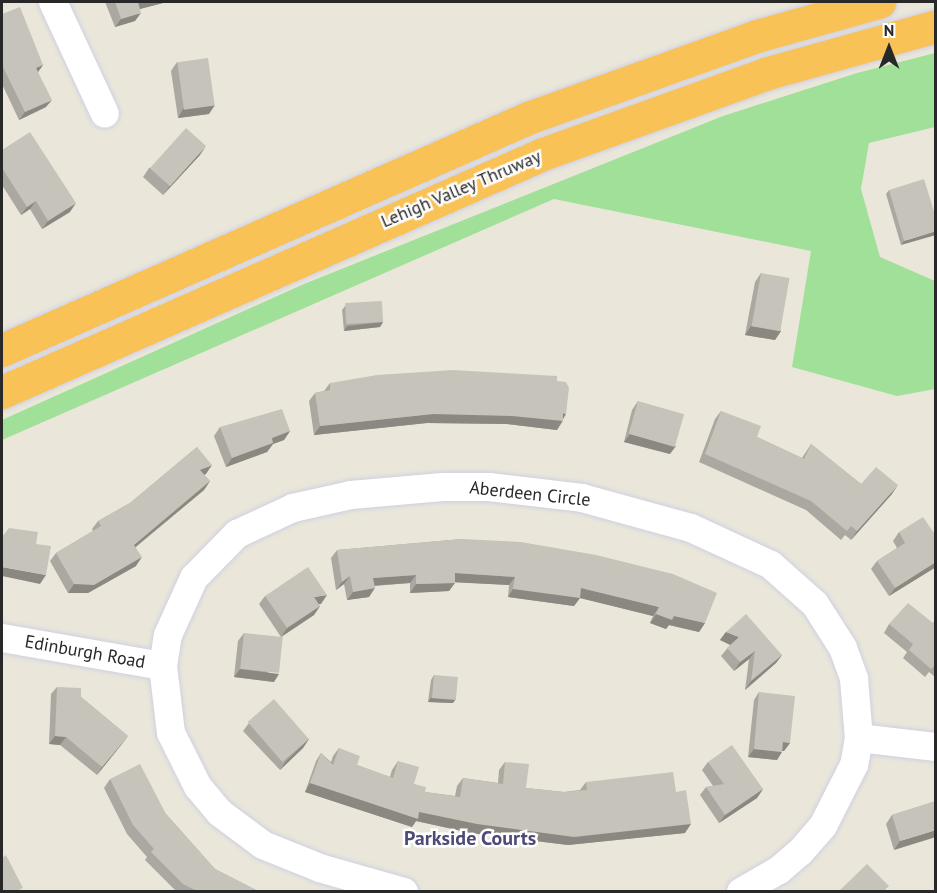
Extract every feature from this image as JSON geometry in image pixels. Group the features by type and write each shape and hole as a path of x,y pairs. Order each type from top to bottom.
{"highway":[{"name":"Lehigh Valley Thruway","path":"2,350 528,118 712,51 879,2"},
{"name":"Lehigh Valley Thruway","path":"2,392 575,141 768,73 936,26"}],"street":[{"path":"53,2 105,114"},
{"name":"Aberdeen Circle","path":"163,666 168,635 194,579 221,548 264,518 293,508 396,489 489,487 536,491 582,498 658,518 771,565 815,604 843,648 854,679 859,738"},
{"name":"Edinburgh Road","path":"2,638 163,666 171,732 198,787 220,813 263,845 320,868 404,891"},
{"path":"741,891 779,870 823,826 841,797 859,738 936,747"}],"green space":[{"path":"935,53 935,127 869,143 861,189 880,257 935,281 935,389 897,396 792,367 811,251 554,199 2,440 2,420 304,284 723,116 857,73"}],"building":[{"path":"115,2 138,2 141,13 121,19"},
{"path":"20,7 43,65 36,68 52,100 25,112 2,65 2,14"},
{"path":"208,58 215,106 184,110 177,62"},
{"path":"186,128 206,146 170,186 150,168"},
{"path":"30,132 76,203 48,221 36,201 27,207 2,168 2,150"},
{"path":"924,179 936,218 936,231 904,241 889,190"},
{"path":"761,273 790,278 780,331 752,326"},
{"path":"382,301 383,322 346,324 345,303"},
{"path":"453,370 557,376 557,381 566,382 569,388 566,414 563,413 563,421 512,416 433,414 320,426 315,393 330,390 330,383 377,375"},
{"path":"638,401 684,414 675,447 629,434"},
{"path":"282,409 290,431 272,438 273,443 232,458 220,427"},
{"path":"721,411 761,426 757,437 804,459 811,444 861,484 876,467 898,485 857,531 851,526 847,531 811,501 705,454"},
{"path":"197,447 212,465 200,470 210,481 134,545 142,557 94,585 74,584 56,553 101,526 98,521 130,503"},
{"path":"923,517 936,536 936,562 895,588 877,561 905,543 899,532"},
{"path":"9,528 38,532 36,544 51,546 46,575 2,567 2,537"},
{"path":"462,539 521,542 596,555 673,574 717,593 705,623 674,616 672,620 656,614 659,607 581,588 580,598 513,589 515,577 455,573 455,583 416,584 416,575 373,578 375,588 353,592 350,576 342,582 337,550"},
{"path":"308,567 327,595 314,597 320,606 287,628 265,596"},
{"path":"908,603 933,623 936,619 936,664 931,669 909,650 913,644 889,624"},
{"path":"746,614 782,655 751,681 755,651 740,662 727,648 739,637 726,632"},
{"path":"244,633 283,637 279,673 240,669"},
{"path":"434,675 458,677 456,700 432,698"},
{"path":"57,687 81,688 81,697 128,736 102,767 66,737 55,736"},
{"path":"759,692 795,696 790,743 783,742 782,752 754,749"},
{"path":"274,699 309,739 282,762 248,722"},
{"path":"732,745 763,789 725,815 706,787 724,784 708,762"},
{"path":"339,748 360,756 357,765 393,778 398,761 419,767 414,784 426,787 425,792 460,797 463,778 503,784 505,762 529,764 526,788 564,792 587,790 586,782 673,772 676,792 686,790 691,824 574,837 477,824 419,812 418,819 310,783 321,753 333,765"},
{"path":"140,764 166,814 215,869 258,891 197,891 183,884 151,852 154,849 133,825 110,779"},
{"path":"936,801 936,830 900,841 892,815"},
{"path":"6,855 23,888 17,891 2,891 2,858"},
{"path":"867,864 889,886 884,891 839,891"}],"district":[{"name":"Parkside Courts","path":"470,838"}]}
